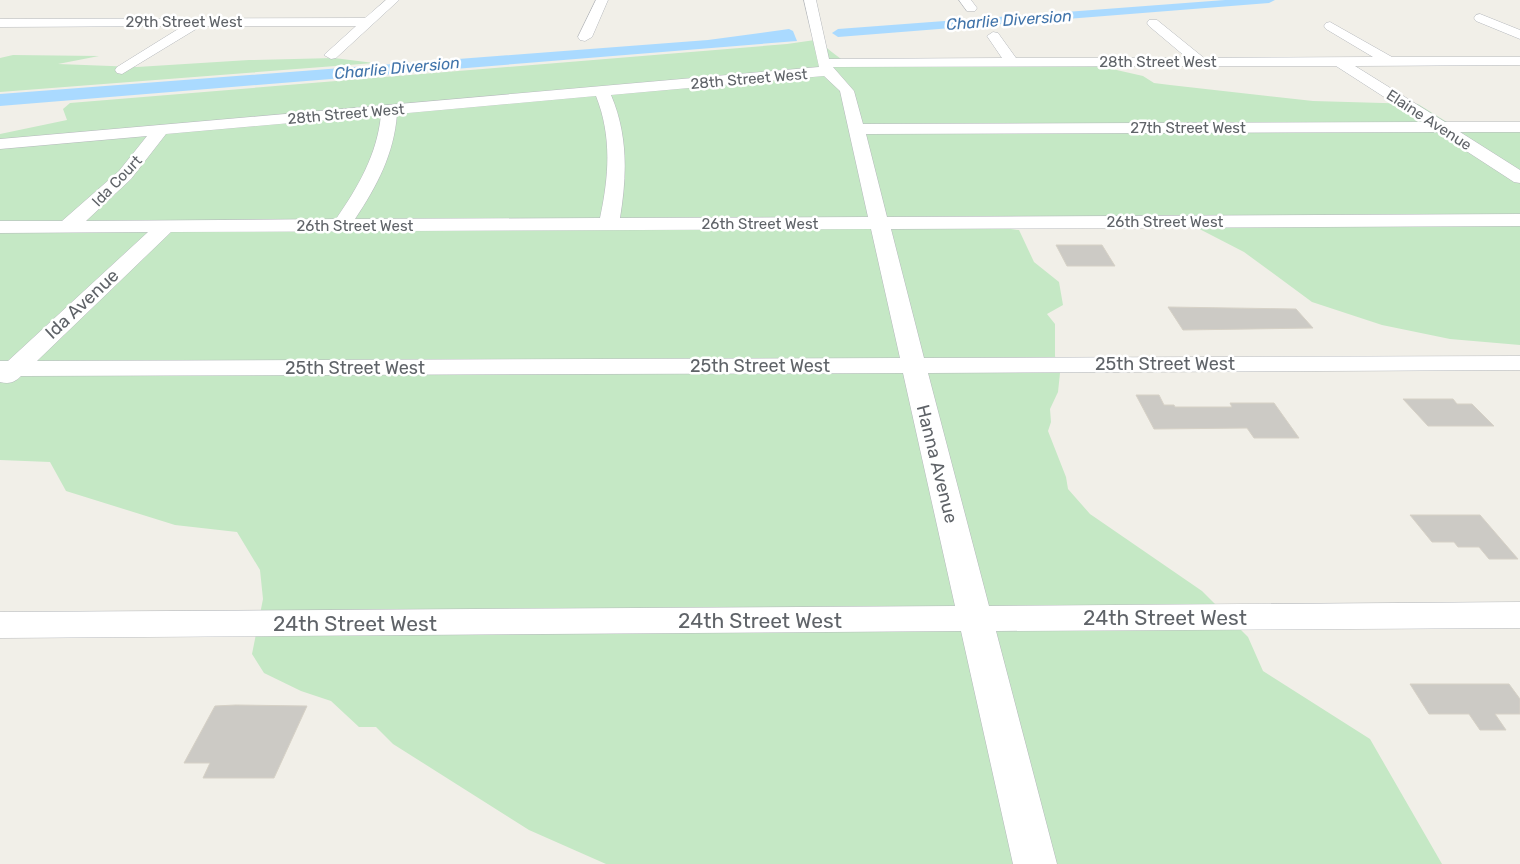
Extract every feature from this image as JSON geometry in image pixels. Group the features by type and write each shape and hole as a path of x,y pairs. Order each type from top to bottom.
{"street":[{"path":"331,55 393,0"},
{"path":"585,37 602,0"},
{"path":"810,0 826,67"},
{"path":"1480,18 1520,35"},
{"path":"122,70 199,22"},
{"name":"29th Street West","path":"0,23 368,22"},
{"path":"0,37 30,23"},
{"path":"1153,23 1200,62"},
{"path":"1330,26 1390,61"},
{"path":"993,36 1012,62"},
{"name":"Elaine Avenue","path":"1338,61 1520,178"},
{"name":"28th Street West","path":"0,144 602,92 826,67 1012,62 1520,61"},
{"name":"Hanna Avenue","path":"826,67 844,86 857,129 878,223 1035,864"},
{"path":"602,92 612,117 619,161 617,184 609,225"},
{"path":"341,226 362,194 383,154 389,110"},
{"name":"27th Street West","path":"857,129 1520,127"},
{"name":"Ida Court","path":"68,226 125,175 160,130"},
{"name":"26th Street West","path":"0,227 1520,220"},
{"name":"Ida Avenue","path":"4,374 165,227"},
{"name":"25th Street West","path":"4,374 914,365 1520,362"},
{"name":"24th Street West","path":"0,625 1520,614"}],"green space":[{"path":"815,40 848,64 1099,66 1143,76 1154,83 1170,85 1313,101 1418,104 1455,127 1520,127 1520,345 1450,339 1382,325 1312,302 1244,252 1182,220 1013,216 1015,221 1011,229 1019,230 1034,262 1059,282 1063,305 1047,314 1055,324 1055,356 1060,373 1058,392 1050,409 1051,422 1048,431 1066,477 1068,489 1090,514 1202,591 1248,637 1263,671 1370,739 1442,864 606,864 529,830 393,744 376,727 359,727 331,701 301,691 264,673 252,654 263,599 260,570 237,532 175,525 66,491 50,462 0,460 0,134 67,120 63,109 70,103 787,44"},
{"path":"13,55 99,56 58,64 137,67 249,60 334,58 374,63 0,92 0,58"}],"water":[{"path":"789,29 793,31 797,41 0,106 0,94 708,40"}],"building":[{"path":"1056,245 1102,245 1115,266 1067,266"},
{"path":"1168,307 1296,309 1313,328 1183,330"},
{"path":"1136,395 1159,395 1164,405 1174,405 1175,407 1232,407 1230,403 1274,403 1299,438 1254,438 1247,428 1154,429"},
{"path":"1403,399 1453,399 1457,404 1472,404 1494,426 1428,426"},
{"path":"1410,515 1480,515 1518,559 1489,559 1479,547 1458,547 1454,542 1432,542"},
{"path":"1410,684 1509,684 1520,699 1520,714 1495,714 1506,730 1480,730 1469,714 1429,714"},
{"path":"215,706 307,706 274,778 203,778 210,763 184,763"}],"waterway":[{"name":"Charlie Diversion","path":"838,33 1269,0"}]}
